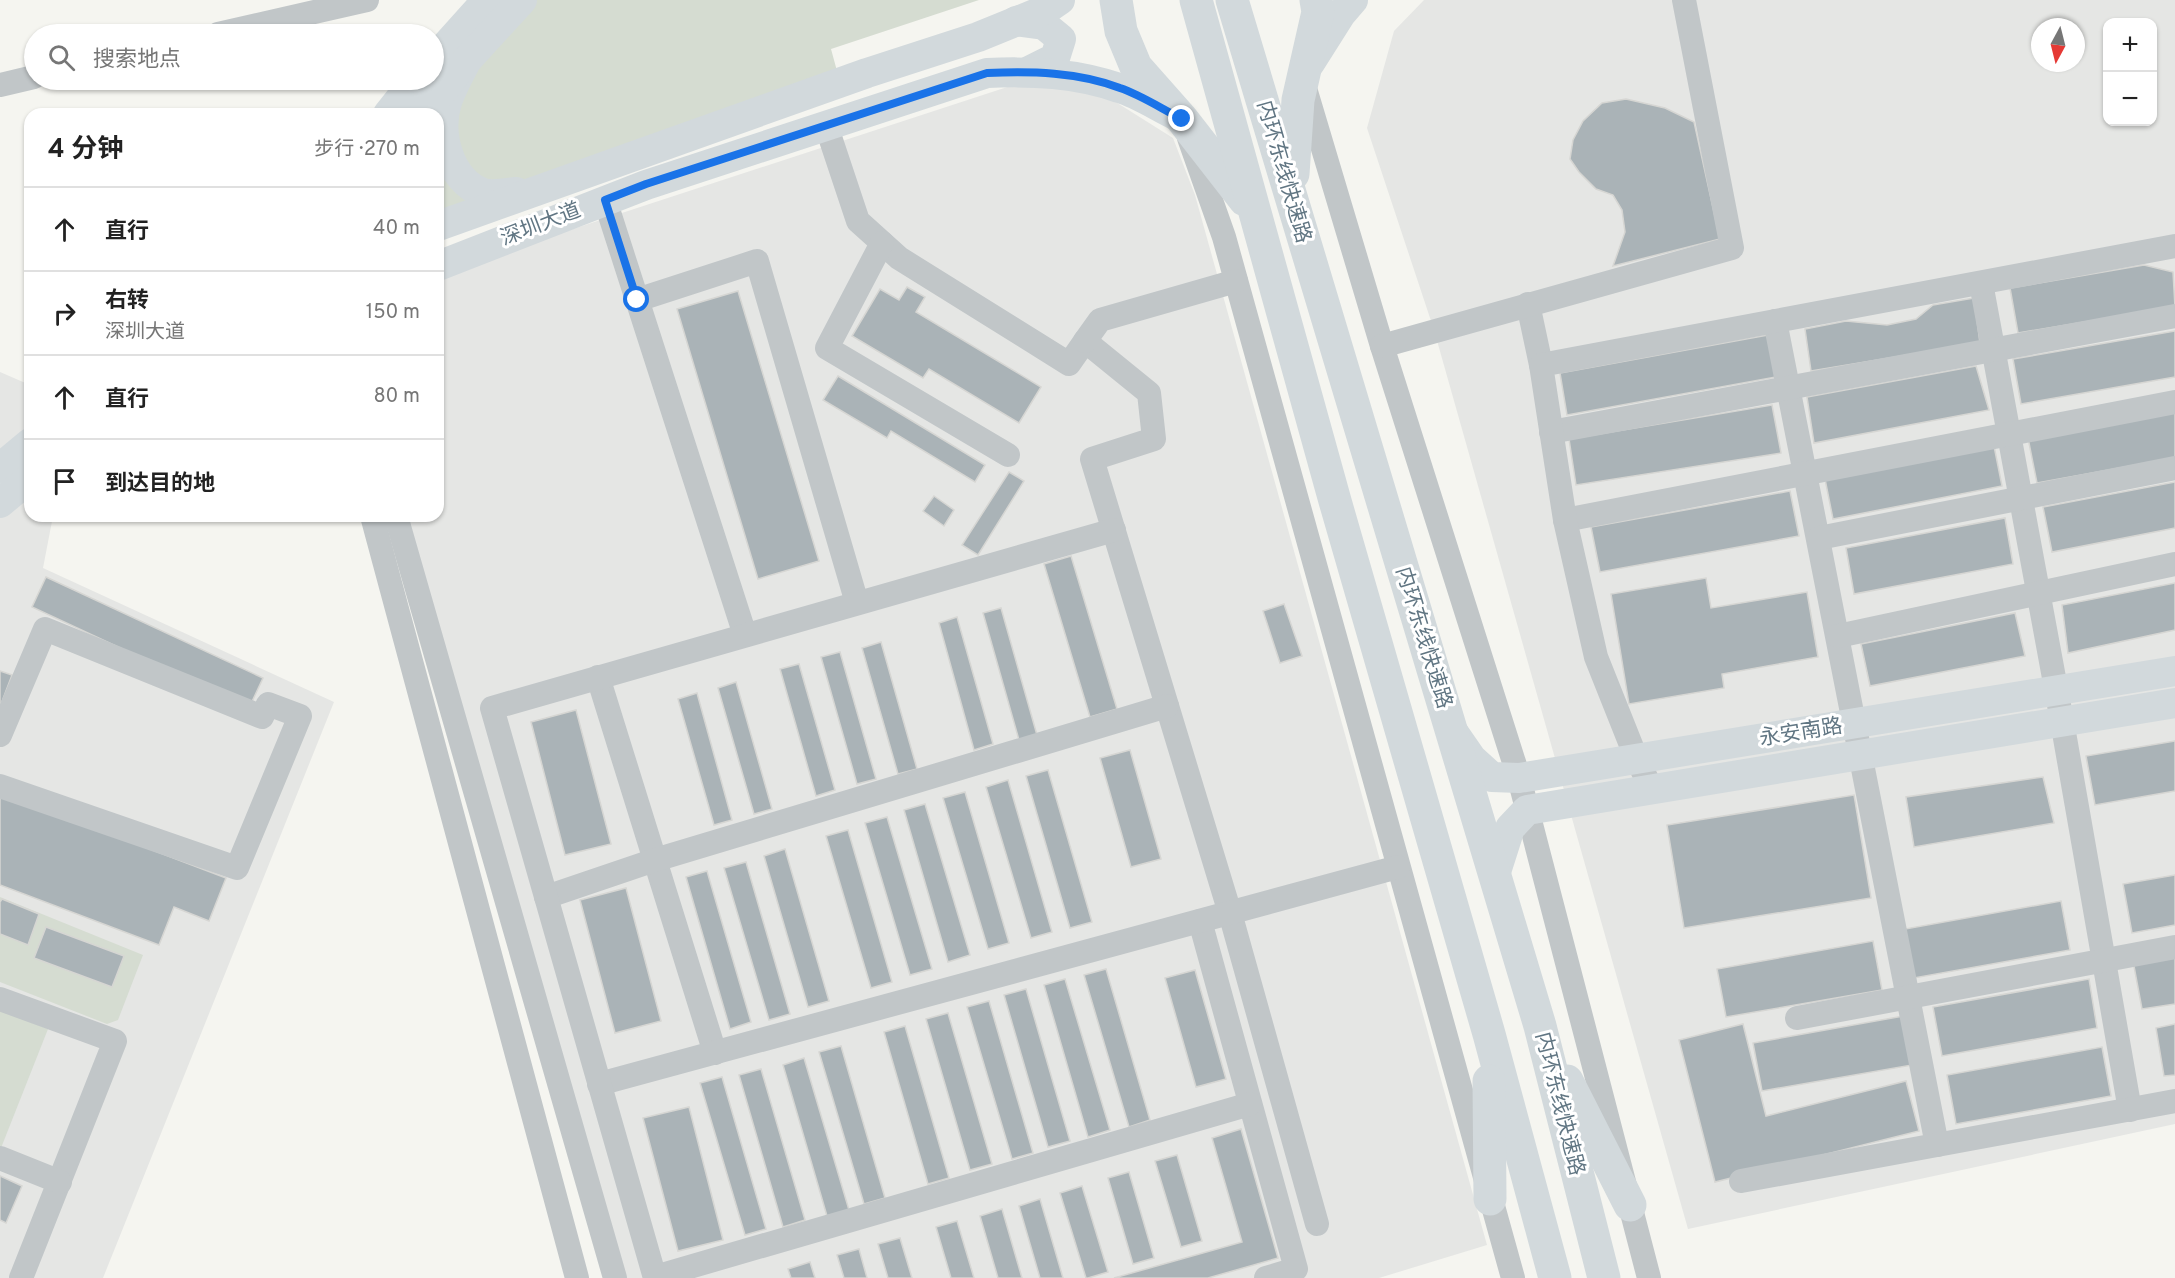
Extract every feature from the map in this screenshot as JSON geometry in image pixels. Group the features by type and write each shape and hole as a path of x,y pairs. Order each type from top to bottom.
{"highway":[{"path":"1116,0 1121,31 1136,66 1182,119 1253,211"},
{"name":"内环东线快速路","path":"1196,0 1253,211 1489,1034 1554,1278"},
{"name":"内环东线快速路","path":"1232,0 1274,135 1291,203 1495,874 1539,1026 1604,1278"},
{"path":"1291,203 1298,100 1306,74 1318,12 1316,0"},
{"path":"1539,1026 1630,1205"},
{"path":"1489,1034 1490,1199"}],"main road":[{"path":"444,48 487,0"},
{"path":"444,78 467,60 522,0"},
{"name":"深圳大道","path":"444,224 867,73 978,37 1047,9 1060,0"},
{"path":"1306,74 1353,0"},
{"path":"1016,21 1044,25 1061,39 1054,58 1029,71"},
{"path":"444,123 447,103 467,60"},
{"name":"深圳大道","path":"444,264 605,200 987,73 1029,71 1074,76 1120,88 1182,119"},
{"path":"402,108 410,90"},
{"path":"405,108 428,90"},
{"path":"444,142 450,159 466,182 485,194 537,191"},
{"path":"0,468 24,447"},
{"path":"0,503 24,483"},
{"name":"永安南路","path":"1450,726 1472,759 1492,777 1519,778 2175,671"},
{"name":"永安南路","path":"1527,810 2175,703"},
{"path":"1495,874 1510,828 1527,810"}],"street":[{"path":"262,24 368,0"},
{"path":"1382,346 1732,248 1684,0"},
{"path":"1306,74 1382,346 1519,778 1649,1278"},
{"path":"0,85 24,79"},
{"path":"1182,119 1224,237 1513,1278"},
{"path":"826,125 858,221 898,258 1070,364 1100,320 1236,281"},
{"path":"605,200 746,635"},
{"path":"882,243 827,348 1008,455"},
{"path":"1541,365 2175,246"},
{"path":"637,300 757,261 857,603"},
{"path":"1981,282 2057,691 2130,1110"},
{"path":"1528,304 1541,365 1565,520 1596,657 1637,760 1652,789"},
{"path":"1551,432 2175,316"},
{"path":"1775,321 1862,754 1937,1145"},
{"path":"1085,341 1149,393 1154,439 1092,459 1230,913 1317,1224"},
{"path":"1565,520 2175,402"},
{"path":"1819,538 2175,468"},
{"path":"374,522 577,1278"},
{"path":"398,522 615,1278"},
{"path":"1114,530 492,708 655,1277 1250,1104"},
{"path":"1838,636 2175,564"},
{"path":"0,735 45,629 262,717 268,704 300,716 237,868 0,786"},
{"path":"598,677 715,1053"},
{"path":"546,897 655,860 1167,705"},
{"path":"599,1084 1398,867"},
{"path":"1200,921 1296,1269 1266,1278"},
{"path":"1797,1018 2175,947"},
{"path":"0,999 115,1041 21,1278"},
{"path":"1741,1181 2175,1101"},
{"path":"0,1158 60,1182"}],"shaded area":[{"path":"522,0 979,0 831,49 840,82 444,224 442,108"},
{"path":"1424,0 2175,0 2175,1124 1688,1229 1434,330 1367,128 1394,31"},
{"path":"1038,77 1103,94 1173,138 1195,195 1487,1245 1379,1278 619,1278 406,522 444,522 444,271"},
{"path":"0,372 24,382 24,522 52,522 43,568 334,702 103,1278 0,1278"},
{"path":"0,897 143,955 118,1020 107,1024 0,982"},
{"path":"0,1010 48,1029 1,1148 0,1148"}],"building":[{"path":"1626,99 1665,108 1694,122 1720,239 1613,266 1625,232 1622,210 1613,195 1596,189 1570,159 1573,140 1583,121 1602,103"},
{"path":"2144,265 2173,272 2175,307 2018,333 2010,288"},
{"path":"907,287 925,297 916,312 1041,387 1019,423 929,369 923,378 852,336 880,289 899,300"},
{"path":"738,291 819,561 758,579 677,309"},
{"path":"1974,298 1980,343 1811,371 1805,329 1846,321 1887,325 1916,319 1933,305"},
{"path":"2175,331 2175,377 2021,404 2013,359"},
{"path":"1768,335 1776,377 1567,415 1560,373"},
{"path":"1976,366 1989,410 1814,443 1807,397"},
{"path":"838,376 985,465 975,482 891,431 887,438 823,400"},
{"path":"1772,405 1781,453 1576,485 1569,439"},
{"path":"2175,410 2175,458 2037,483 2028,438"},
{"path":"1994,446 2002,486 1833,519 1825,479"},
{"path":"1009,472 1024,481 978,555 962,545"},
{"path":"2175,482 2175,528 2052,552 2043,507"},
{"path":"1790,491 1799,536 1600,572 1591,527"},
{"path":"934,496 954,510 944,526 923,511"},
{"path":"2005,518 2013,564 1854,594 1846,548"},
{"path":"1071,556 1117,709 1090,717 1044,564"},
{"path":"46,577 263,678 249,708 32,607"},
{"path":"1706,578 1711,608 1807,592 1818,657 1722,674 1724,688 1629,704 1611,594"},
{"path":"2175,583 2175,630 2068,653 2062,605"},
{"path":"1284,604 1302,656 1280,663 1263,611"},
{"path":"1001,608 1037,735 1019,740 983,613"},
{"path":"2015,613 2025,656 1870,686 1861,644"},
{"path":"957,617 993,744 974,750 939,623"},
{"path":"881,642 917,769 898,774 862,648"},
{"path":"840,652 876,779 857,784 821,657"},
{"path":"799,664 835,790 816,796 780,669"},
{"path":"0,671 12,675 0,707"},
{"path":"736,682 772,809 754,814 718,688"},
{"path":"697,693 732,820 714,825 678,699"},
{"path":"576,710 611,844 565,855 531,722"},
{"path":"2175,741 2175,791 2095,805 2086,756"},
{"path":"1130,750 1161,859 1131,867 1100,758"},
{"path":"1048,770 1092,922 1070,928 1026,776"},
{"path":"2043,777 2054,823 1914,847 1906,797"},
{"path":"1008,780 1052,932 1031,938 986,787"},
{"path":"0,792 226,878 209,921 174,907 159,945 0,885"},
{"path":"965,792 1009,943 988,949 943,798"},
{"path":"1854,795 1871,898 1684,928 1667,825"},
{"path":"925,804 970,955 948,962 904,810"},
{"path":"887,817 932,969 910,975 865,823"},
{"path":"848,830 892,982 871,988 826,836"},
{"path":"785,849 829,1001 808,1007 764,856"},
{"path":"746,862 790,1014 769,1020 724,868"},
{"path":"707,871 751,1022 730,1029 686,877"},
{"path":"2175,875 2175,925 2132,933 2123,884"},
{"path":"626,888 661,1021 615,1033 580,900"},
{"path":"2,899 39,914 28,945 0,934 0,902"},
{"path":"2061,901 2070,950 1914,978 1905,929"},
{"path":"46,927 124,956 112,987 34,958"},
{"path":"1873,941 1882,990 1726,1017 1717,969"},
{"path":"2175,953 2175,1004 2142,1009 2133,961"},
{"path":"1106,969 1150,1120 1129,1127 1084,975"},
{"path":"1195,970 1226,1079 1196,1087 1165,978"},
{"path":"1065,979 1110,1130 1088,1137 1044,985"},
{"path":"2089,979 2097,1028 1942,1056 1933,1007"},
{"path":"1026,989 1070,1141 1048,1147 1004,995"},
{"path":"989,1001 1033,1153 1012,1159 967,1007"},
{"path":"948,1013 992,1164 970,1170 926,1019"},
{"path":"1909,1015 1918,1064 1762,1091 1753,1043"},
{"path":"1743,1024 1766,1116 1906,1081 1919,1131 1715,1182 1679,1040"},
{"path":"2175,1024 2175,1075 2164,1076 2156,1028"},
{"path":"905,1026 949,1178 928,1184 884,1032"},
{"path":"841,1046 885,1198 864,1204 819,1052"},
{"path":"2102,1047 2111,1096 1956,1124 1947,1075"},
{"path":"804,1058 849,1210 827,1216 783,1065"},
{"path":"761,1069 805,1220 783,1227 739,1075"},
{"path":"722,1077 766,1229 745,1235 700,1083"},
{"path":"689,1107 723,1240 678,1251 643,1118"},
{"path":"1241,1129 1278,1258 1208,1278 1114,1278 1242,1242 1212,1138"},
{"path":"1177,1155 1202,1241 1181,1247 1155,1161"},
{"path":"1129,1172 1154,1258 1133,1264 1108,1178"},
{"path":"0,1176 22,1186 6,1223 0,1220"},
{"path":"1082,1186 1108,1272 1088,1278 1086,1278 1060,1193"},
{"path":"1040,1199 1063,1278 1040,1278 1019,1206"},
{"path":"1002,1209 1022,1278 998,1278 980,1216"},
{"path":"957,1221 974,1278 951,1278 936,1227"},
{"path":"900,1238 912,1278 888,1278 878,1244"},
{"path":"859,1249 867,1278 844,1278 837,1255"},
{"path":"810,1262 815,1278 791,1278 788,1269"}],"route":[{"path":"637,300 605,200 646,184 987,73 1029,71 1074,76 1120,88 1182,119"}]}
